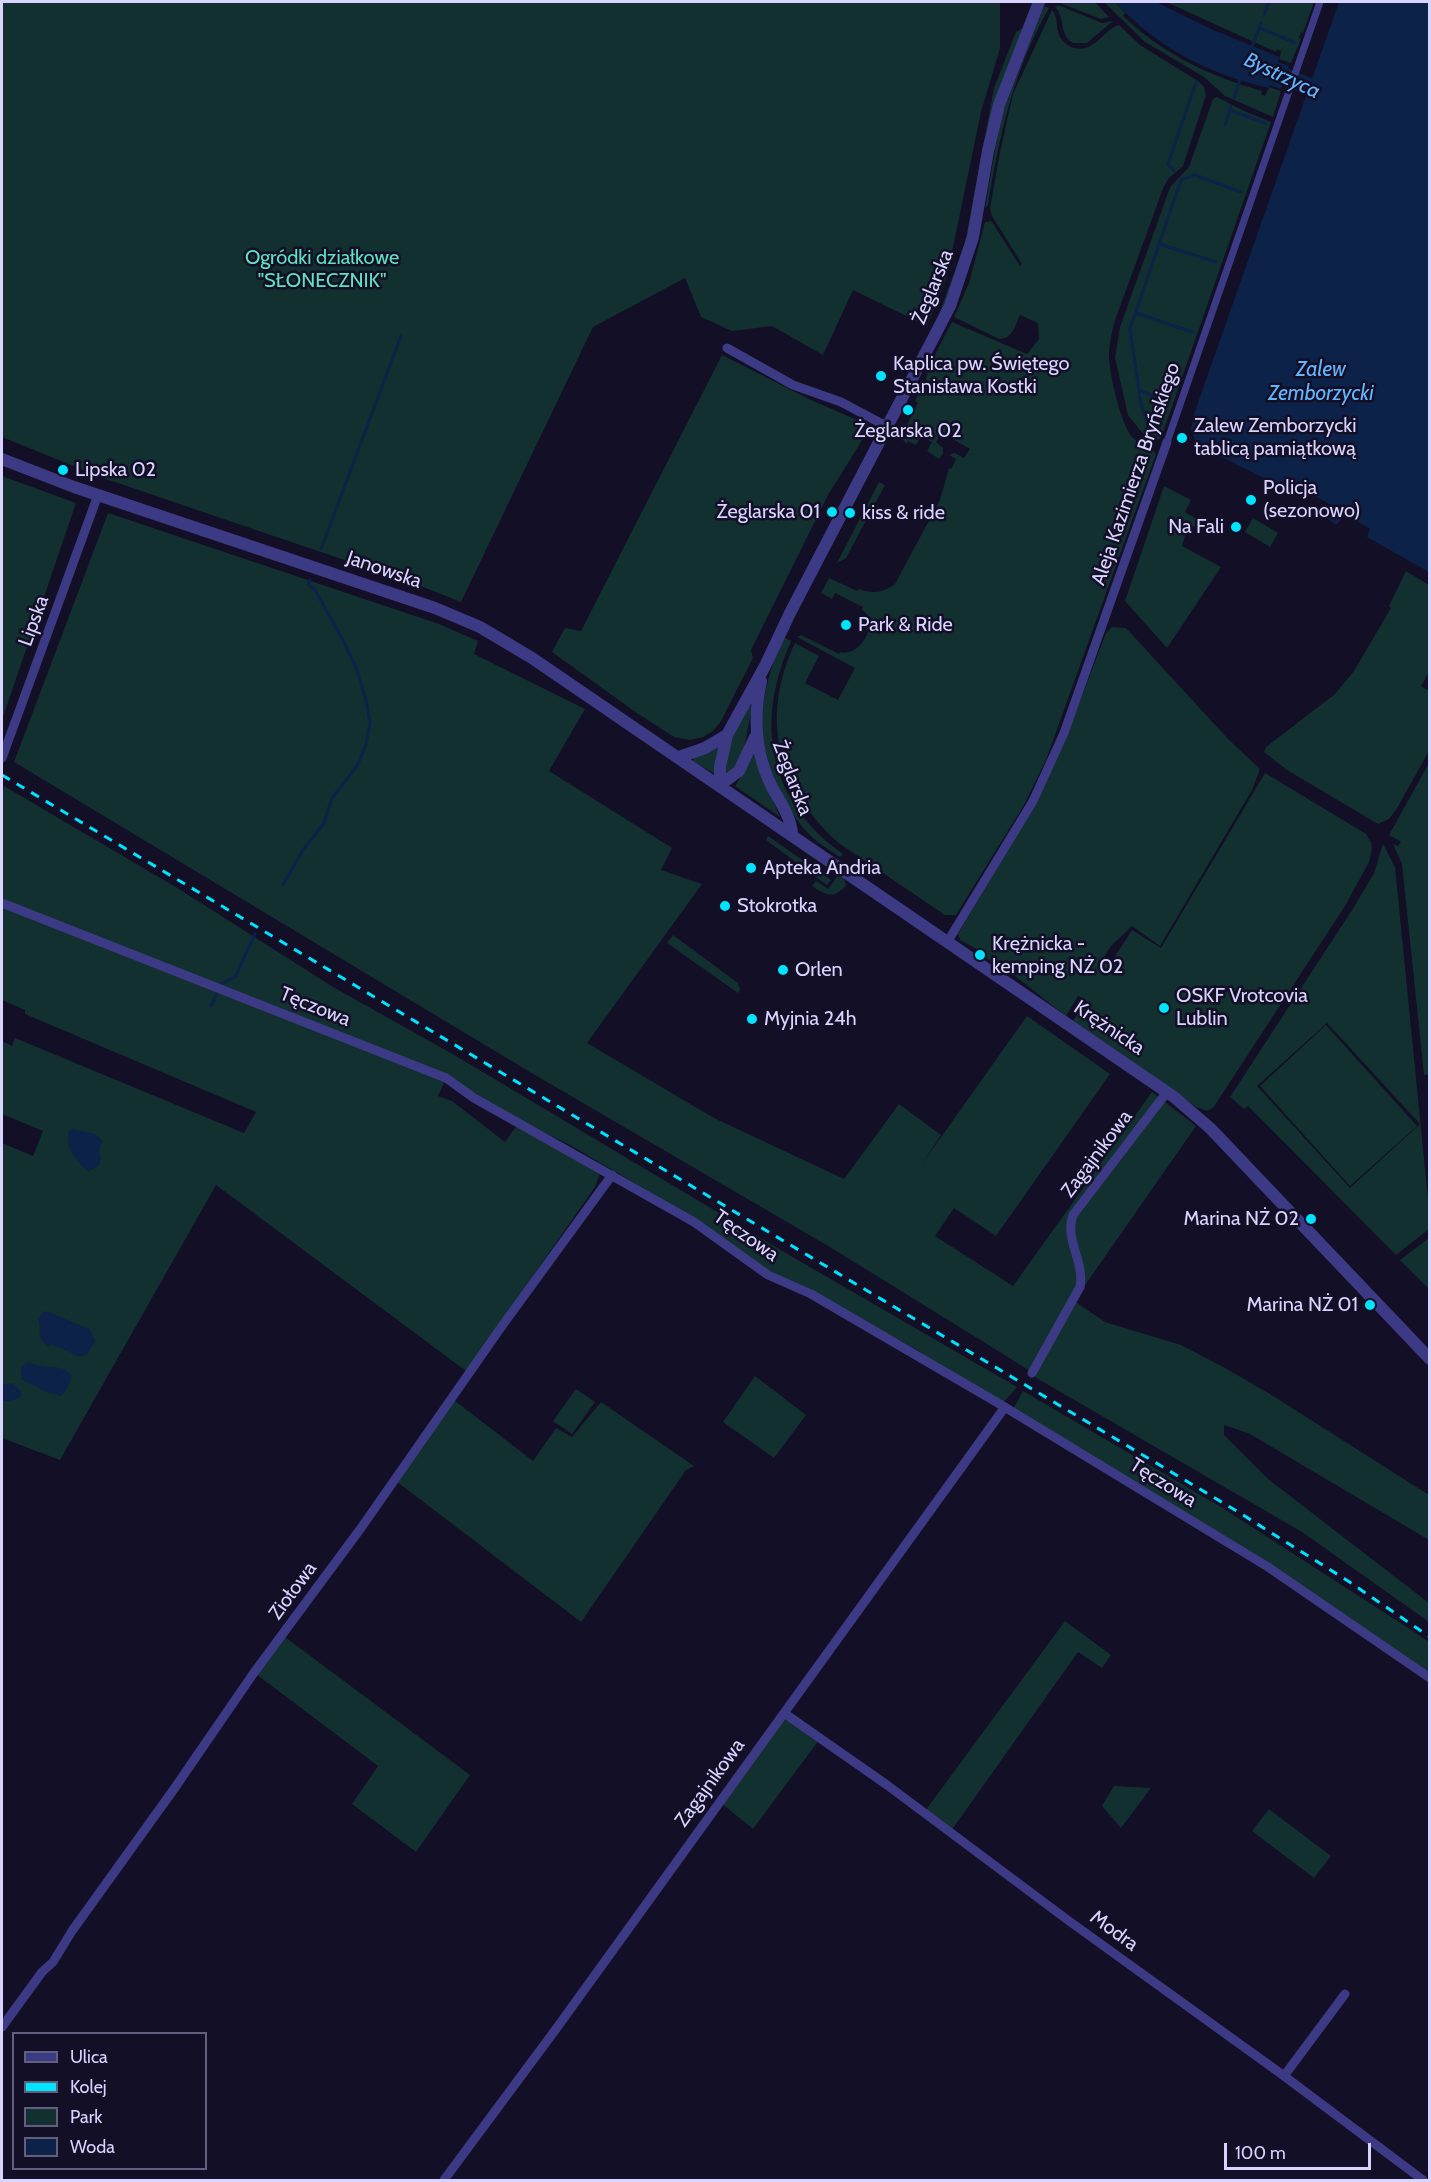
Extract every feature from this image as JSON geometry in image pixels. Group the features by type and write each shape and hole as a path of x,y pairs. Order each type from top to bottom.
{"street":[{"name":"Żeglarska","path":"720,785 720,767 727,735 765,666 790,613 939,328 962,276 976,222 988,151 999,105 1039,2"},
{"name":"Aleja Kazimierza Bryńskiego","path":"948,941 1033,801 1068,722 1320,2"},
{"path":"727,348 793,386 841,402 888,427"},
{"name":"Janowska","path":"2,459 98,495 461,618 532,658 720,785"},
{"name":"Lipska","path":"2,758 98,495"},
{"name":"Żeglarska","path":"765,666 756,709 756,736 763,765 791,823 792,834"},
{"path":"679,757 705,748 727,735"},
{"name":"Żeglarska","path":"720,785 739,771 756,736"},
{"name":"Krężnicka","path":"720,785 1167,1092 1210,1128 1430,1359"},
{"name":"Tęczowa","path":"2,903 446,1078 474,1098 694,1222 768,1275 811,1294 1005,1407 1268,1567 1430,1678"},
{"name":"Zagajnikowa","path":"1032,1373 1080,1287 1082,1275 1070,1224 1073,1215 1167,1092"},
{"name":"Ziołowa","path":"2,2027 42,1972 53,1962 72,1930 174,1789 253,1674 361,1528 502,1326 612,1175"},
{"name":"Zagajnikowa","path":"444,2181 1005,1407"},
{"name":"Modra","path":"784,1713 887,1785 1069,1921 1284,2076 1423,2181"},
{"path":"1284,2076 1345,1994"}],"green space":[{"name":"Ogródki działkowe \"SŁONECZNIK\"","path":"2,2 1000,2 1000,48 981,112 947,276 927,326 853,290 823,355 772,326 732,331 701,317 685,278 593,327 461,602 418,585 103,478 2,437"},
{"path":"1057,2 1095,2 1109,17 1101,19"},
{"path":"1104,2 1115,2 1125,13 1123,16 1138,30 1154,42 1205,71 1262,91 1261,94 1265,96 1269,87 1281,91 1273,117 1225,96 1204,77 1145,42"},
{"path":"1166,2 1314,2 1291,63 1279,59 1283,46 1281,51 1277,49 1276,52"},
{"path":"1058,5 1102,23 1113,21 1087,43 1073,43 1065,35 1055,7"},
{"path":"1044,6 1049,8 1017,79 997,154 988,205 985,208 1004,109"},
{"path":"1052,10 1056,16 1060,37 1070,46 1081,49 1088,47 1119,25 1140,45 1198,81 1204,87 1206,95 1183,166 1169,178 1164,186 1114,323 1110,343 1111,374 1125,424 1134,439 1152,448 1156,454 1046,760 1024,805 956,915 945,915 840,844 819,823 789,777 781,752 777,726 778,699 784,671 795,643 819,656 805,683 838,700 855,668 797,637 801,635 839,654 855,650 861,645 869,630 867,615 862,610 863,607 835,593 832,599 821,593 829,578 857,591 859,589 868,592 877,592 895,584 940,500 949,468 951,469 956,459 949,455 955,453 964,458 970,449 942,433 936,442 943,448 943,454 939,459 927,451 932,442 921,436 916,445 908,441 907,444 900,437 904,424 907,425 918,403 915,401 925,383 930,364 952,322 1027,354 1039,339 1038,323 1020,315 1010,334 999,339 954,317 969,283 985,222 991,221 1020,266 1022,264 990,209 1013,94"},
{"path":"1023,28 968,235 944,307 939,314 965,243 994,88 1016,32"},
{"path":"1217,97 1271,122 1161,438 1155,441 1144,435 1128,415 1115,358 1120,327 1168,193 1171,186 1189,167 1213,99"},
{"path":"722,355 811,400 871,426 828,495 751,650 753,658 721,721 713,731 703,737 690,740 674,737 552,652 565,628 581,631"},
{"path":"2,476 76,503 2,720"},
{"path":"879,482 885,485 846,558 837,563"},
{"path":"1164,486 1191,500 1185,512 1203,523 1187,529 1182,546 1221,567 1167,648 1125,601"},
{"path":"108,513 439,624 478,641 474,654 585,709 549,771 672,848 661,870 702,884 587,1043 714,1118 844,1179 899,1104 941,1135 922,1164 1027,1016 1110,1074 996,1236 954,1208 935,1236 1013,1286 1152,1092 1196,1126 1074,1301 1105,1322 1181,1345 1225,1368 1429,1495 1429,1540 1250,1434 1224,1425 1224,1435 1268,1479 1429,1603 1429,1622 1302,1532 1033,1376 1032,1372 830,1247 530,1072 14,762"},
{"path":"1253,518 1278,533 1270,547 1245,532"},
{"path":"1406,571 1429,585 1429,672 1421,686 1429,691 1429,751 1396,810 1389,819 1378,824 1287,770 1264,752 1266,747 1335,694 1354,671 1391,608 1389,606"},
{"path":"1112,627 1126,628 1229,740 1260,769 1252,790 1160,946 1132,926 1111,946 1102,960 1110,964 1132,930 1161,948 1265,773 1366,834 1371,842 1369,862 1345,906 1213,1108 1207,1111 1196,1107 1073,1021 1086,1000 1078,996 1066,1016 1015,976 980,954 982,952 960,940 958,934 1036,803 1067,735 1106,633"},
{"path":"782,639 791,641 780,671 773,701 772,730 775,758 784,784 798,809 817,833 843,854 840,857 814,839 798,821 782,794 767,754 762,717 764,698 774,660"},
{"path":"749,705 753,708 743,751 735,767 729,773 725,772 731,739"},
{"path":"721,744 715,774 693,761 694,756"},
{"path":"753,748 762,776 780,817 735,786 744,772"},
{"path":"1429,763 1430,1074 1424,1075 1402,864 1393,844 1398,846 1401,842 1389,835"},
{"path":"4,786 179,889 333,987 456,1056 791,1256 1017,1387 1003,1403 912,1347 769,1271 696,1219 570,1145 509,1115 447,1076 438,1096 452,1101 505,1142 517,1125 600,1173 595,1187 466,1371 216,1185 60,1460 2,1438 2,1143 33,1156 43,1131 2,1114 2,1041 12,1046 15,1038 244,1133 256,1112 25,1014 25,1010 2,1000 2,793"},
{"path":"768,836 831,880 827,885 766,840"},
{"path":"1383,844 1395,867 1430,1219 1429,1229 1396,1255 1248,1106 1244,1109 1230,1097 1374,873","holes":["1327,1023 1420,1124 1350,1188 1257,1086"]},
{"path":"839,874 846,885 838,893 826,894 812,886 816,881 828,889"},
{"path":"673,935 738,983 740,990 738,993 667,943"},
{"path":"1326,1025 1417,1126 1350,1186 1260,1086"},
{"path":"1429,1238 1429,1289 1400,1260"},
{"path":"755,1376 806,1415 774,1458 723,1422"},
{"path":"576,1389 595,1402 572,1434 553,1421"},
{"path":"1023,1391 1221,1507 1419,1635 1429,1642 1429,1674 1013,1409"},
{"path":"454,1400 533,1461 556,1428 572,1437 601,1402 694,1466 686,1470 581,1622 396,1481"},
{"path":"1065,1621 1111,1655 1102,1668 1078,1652 951,1831 925,1811"},
{"path":"285,1637 470,1775 416,1852 352,1804 378,1766 256,1674"},
{"path":"789,1720 819,1740 753,1829 721,1803 781,1721"},
{"path":"1114,1786 1151,1788 1121,1828 1102,1806"},
{"path":"1269,1809 1331,1856 1314,1878 1252,1831"}],"water":[{"path":"1115,2 1156,2 1211,29 1279,57 1278,62 1289,66 1281,89 1270,85 1268,88 1224,75 1185,57 1148,33"},
{"name":"Zalew Zemborzycki","path":"1339,2 1429,2 1429,572 1367,537 1370,529 1346,515 1336,525 1328,519 1331,505 1306,491 1302,497 1197,445 1191,430 1194,414"},
{"path":"69,1130 95,1134 103,1141 99,1150 101,1158 99,1165 88,1172 76,1158 68,1143"},
{"path":"44,1311 90,1329 95,1341 87,1354 80,1357 53,1345 48,1346 41,1339 38,1319"},
{"path":"30,1362 35,1365 62,1369 72,1375 67,1389 61,1396 21,1379 21,1368 25,1363"},
{"path":"12,1383 22,1393 21,1396 13,1400 2,1400 2,1385"}],"waterway":[{"path":"1264,15 1269,2"},
{"path":"1252,47 1261,23"},
{"path":"1259,28 1294,42"},
{"name":"Bystrzyca","path":"1264,68 1332,99"},
{"path":"1234,98 1240,79"},
{"path":"1174,171 1168,164 1196,82"},
{"path":"1225,125 1231,106"},
{"path":"1229,110 1265,123"},
{"path":"1151,436 1141,404 1130,329 1181,180 1195,175 1241,192"},
{"path":"1159,244 1216,262"},
{"path":"1136,313 1192,332"},
{"path":"321,549 401,336"},
{"path":"1139,390 1168,402"},
{"path":"283,885 303,850 324,823 332,798 357,766 366,745 370,722 357,670 315,590 308,584 310,580"},
{"path":"211,1006 222,983 235,977 255,934"}],"railway":[{"path":"2,775 1235,1510 1348,1581 1430,1637"}],"place":[{"name":"Kaplica pw. Świętego Stanisława Kostki","path":"881,376"},
{"name":"Żeglarska 02","path":"908,410"},
{"name":"Zalew Zemborzycki tablicą pamiątkową","path":"1182,438"},
{"name":"Lipska 02","path":"63,470"},
{"name":"Policja (sezonowo)","path":"1251,500"},
{"name":"Żeglarska 01","path":"832,512"},
{"name":"kiss & ride","path":"850,513"},
{"name":"Na Fali","path":"1236,527"},
{"name":"Park & Ride","path":"846,625"},
{"name":"Apteka Andria","path":"751,868"},
{"name":"Stokrotka","path":"725,906"},
{"name":"Krężnicka - kemping NŻ 02","path":"980,955"},
{"name":"Orlen","path":"783,970"},
{"name":"OSKF Vrotcovia Lublin","path":"1164,1008"},
{"name":"Myjnia 24h","path":"752,1019"},
{"name":"Marina NŻ 02","path":"1311,1219"},
{"name":"Marina NŻ 01","path":"1370,1305"}]}
